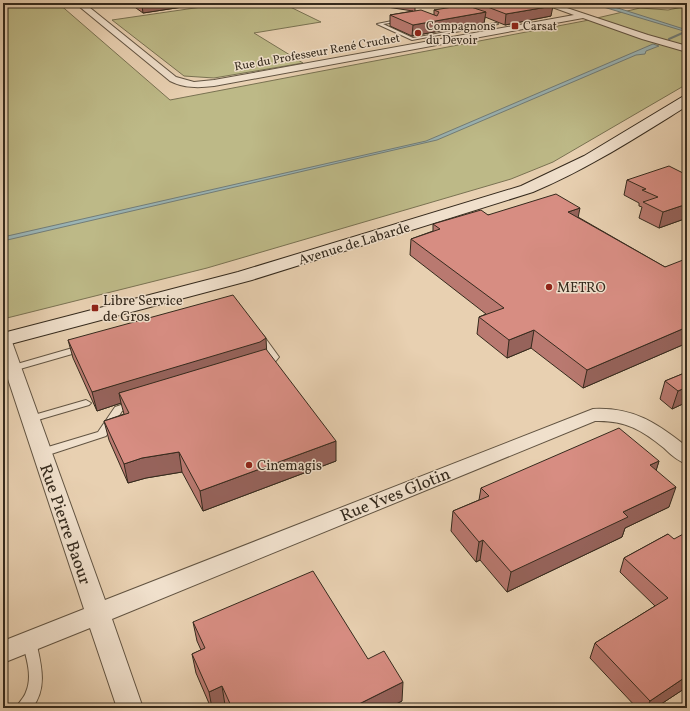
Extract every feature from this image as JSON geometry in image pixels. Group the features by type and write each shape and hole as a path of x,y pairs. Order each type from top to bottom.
{"main road":[{"name":"Avenue de Labarde","path":"3,339 245,276 527,189 547,182 582,163 687,100"}],"street":[{"name":"Rue du Professeur René Cruchet","path":"79,3 173,79 191,84 220,82 583,16"},
{"path":"545,3 687,49"},
{"name":"Rue Pierre Baour","path":"3,339 130,708"},
{"name":"Rue Yves Glotin","path":"3,652 593,415 606,414 632,418 653,431 687,456"}],"lane":[{"path":"411,19 379,24 412,39 496,24 489,22"},
{"path":"252,367 272,360 274,356 256,332"},
{"path":"13,368 91,346"},
{"path":"31,419 86,402"},
{"path":"42,453 102,434 118,409 140,402"},
{"path":"23,708 29,702 36,689 35,667 30,642"}],"shaded area":[{"path":"3,3 58,3 170,100 584,21 640,8 668,10 687,6 687,84 553,162 511,179 207,268 3,319"},
{"path":"229,3 282,3 321,22 254,33 303,63 214,78 184,76 112,20"}],"water":[{"path":"590,3 602,3 687,30 687,32"},
{"path":"653,44 659,46 646,51 645,54 636,55 437,140 3,241 3,237 426,141"}],"building":[{"path":"137,3 164,3 142,6"},
{"path":"477,3 545,3 553,6 506,14"},
{"path":"465,5 486,12 413,25 390,15 421,10 437,16 439,12 434,10"},
{"path":"669,166 687,175 687,204 663,212 643,202 658,197 642,190 646,189 627,180"},
{"path":"556,194 580,208 568,212 665,267 683,260 687,262 687,327 587,370 534,330 509,340 479,317 504,308 411,239 440,229 433,224 481,210 488,215"},
{"path":"233,295 266,338 260,342 92,392 68,340"},
{"path":"266,349 336,441 200,491 179,452 142,458 124,464 104,421 129,413 119,393"},
{"path":"687,372 687,387 678,391 665,381"},
{"path":"619,428 659,461 650,465 676,487 623,512 628,517 511,572 483,540 479,542 453,511 489,496 481,488"},
{"path":"687,532 687,676 650,701 595,643 668,598 624,558 668,534 674,539"},
{"path":"313,571 368,659 384,651 403,682 355,706 357,708 232,708 222,686 209,692 192,654 205,648 193,622"}],"waterway":[{"path":"669,39 687,31"}],"place":[{"name":"Carsat","path":"515,26"},
{"name":"Compagnons du Devoir","path":"418,33"},
{"name":"METRO","path":"549,287"},
{"name":"Libre Service de Gros","path":"95,308"},
{"name":"Cinemagis","path":"249,465"}]}
